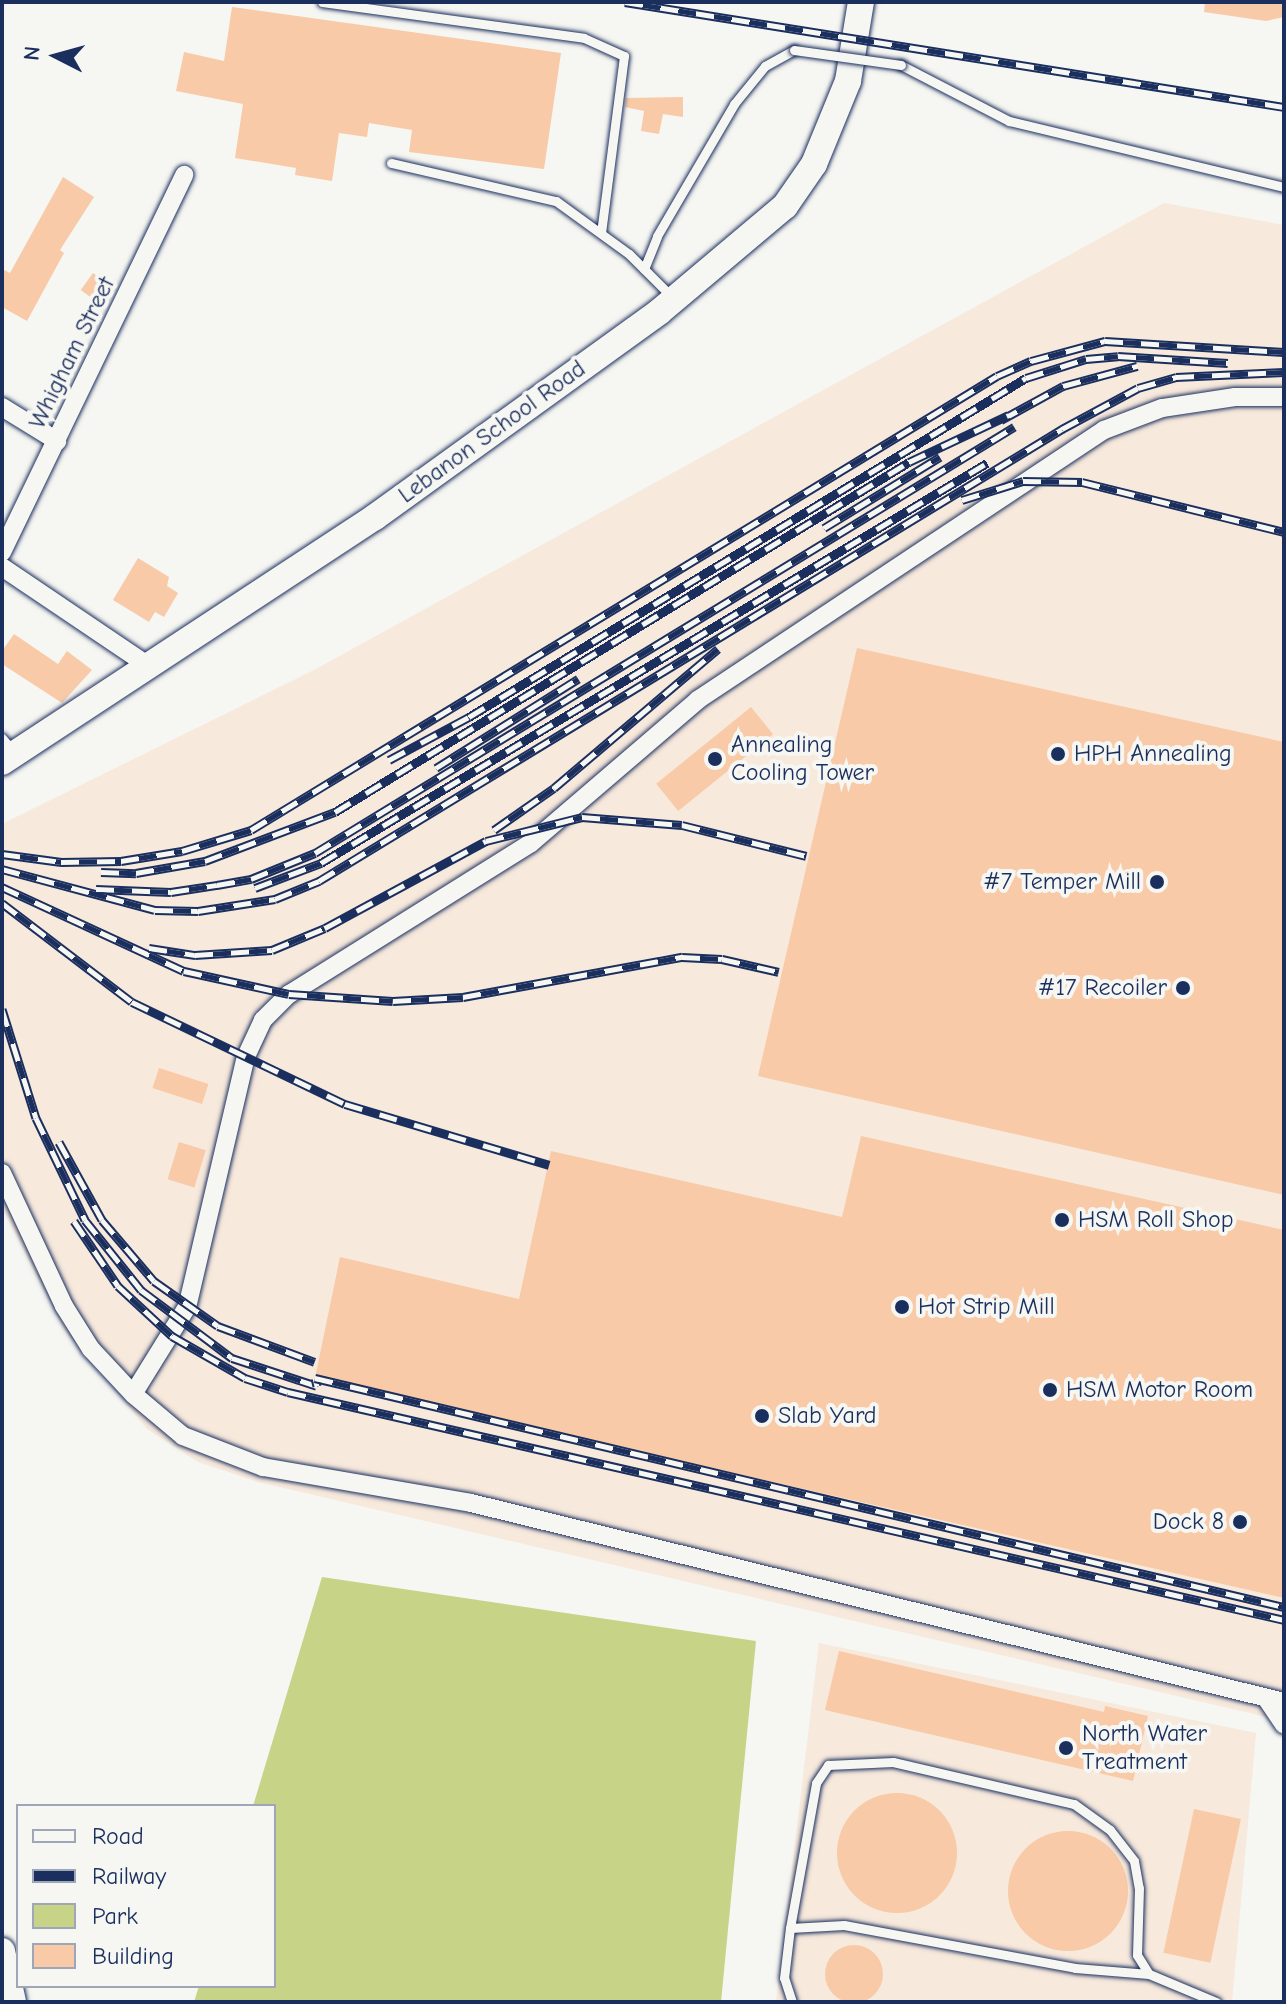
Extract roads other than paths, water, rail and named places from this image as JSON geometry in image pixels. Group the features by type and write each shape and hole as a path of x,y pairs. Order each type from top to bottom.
{"street":[{"name":"Lebanon School Road","path":"7,752 150,667 375,517 674,299 785,206 814,164 848,81 861,2"},
{"name":"Whigham Street","path":"2,552 184,175"},
{"path":"133,1394 187,1307 246,1056 263,1020 289,994 531,843 698,700 1104,430 1162,408 1235,397 1284,397"},
{"path":"2,407 57,441"},
{"path":"2,567 150,667"},
{"path":"2,1173 64,1306 91,1349 133,1394 183,1436 263,1467 471,1503 1275,1700 1284,1725"},
{"path":"2,1951 13,2002"}],"lane":[{"path":"322,2 584,38 624,56 601,233"},
{"path":"644,269 657,236 734,104 765,66 794,50 901,65 1009,121 1284,187"},
{"path":"391,163 556,201 601,233 674,299"},
{"path":"792,2002 784,1978 790,1928 816,1783 828,1765 893,1762 1074,1804 1110,1830 1134,1861 1139,1888 1137,1955 1149,1974"},
{"path":"790,1928 844,1925 1075,1968 1149,1974 1216,2002"}],"railway":[{"path":"625,2 1284,107"},
{"path":"2,854 61,862 121,861 182,851 251,830 997,376 1031,361 1105,341 1284,352"},
{"path":"389,760 469,717 1026,378 1086,359 1118,356 1228,363"},
{"path":"1001,420 1063,386 1137,366"},
{"path":"2,869 155,910 198,911 275,899 319,881 1062,429 1138,388 1176,377 1284,372"},
{"path":"101,872 136,873 205,861 335,812 909,462 1009,415"},
{"path":"96,889 171,892 217,885 251,879 315,853 1014,427"},
{"path":"824,528 940,457"},
{"path":"255,888 321,863 987,463"},
{"path":"962,500 1023,481 1082,482 1284,532"},
{"path":"494,830 554,788 718,649"},
{"path":"436,768 578,679"},
{"path":"149,948 195,955 272,950 325,928 486,841 582,817 682,825 806,856"},
{"path":"2,887 184,971 289,994 393,1001 463,997 682,957 722,959 779,972"},
{"path":"2,903 132,1002 345,1104 549,1165"},
{"path":"2,1009 36,1118 85,1220 141,1290 232,1358 317,1386 315,1378 1284,1607"},
{"path":"59,1142 102,1220 154,1281 218,1326 315,1362"},
{"path":"74,1221 118,1286 172,1336 245,1378 288,1392 1284,1620"}],"place":[{"name":"HPH Annealing","path":"1058,754"},
{"name":"Annealing Cooling Tower","path":"715,759"},
{"name":"#7 Temper Mill","path":"1157,882"},
{"name":"#17 Recoiler","path":"1183,988"},
{"name":"HSM Roll Shop","path":"1062,1220"},
{"name":"Hot Strip Mill","path":"902,1307"},
{"name":"HSM Motor Room","path":"1050,1390"},
{"name":"Slab Yard","path":"762,1416"},
{"name":"Dock 8","path":"1240,1522"},
{"name":"North Water Treatment","path":"1066,1748"}]}
